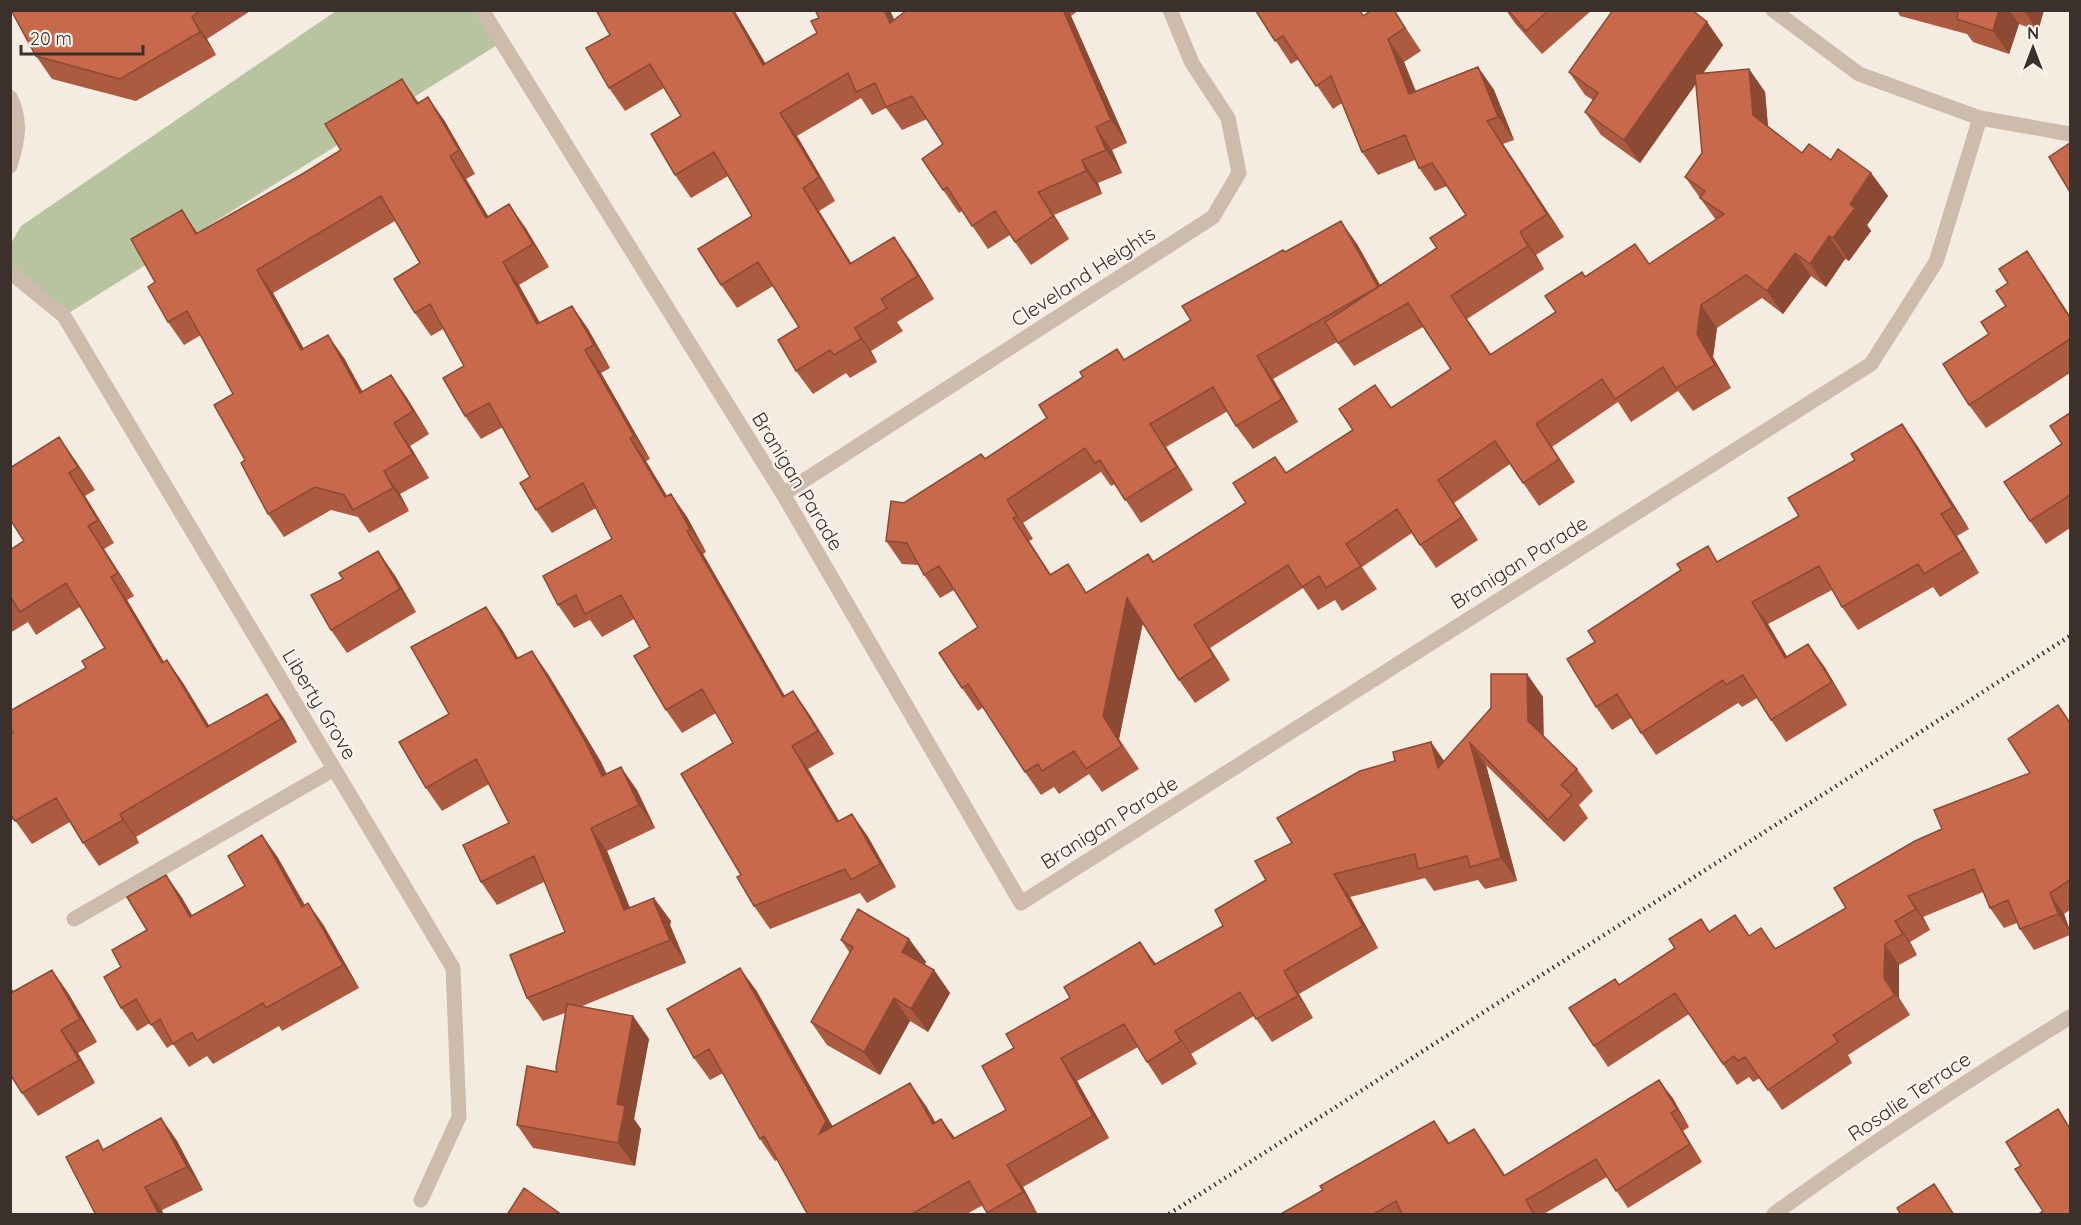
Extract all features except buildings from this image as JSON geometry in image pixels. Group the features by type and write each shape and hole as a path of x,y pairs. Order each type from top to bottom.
{"street":[{"name":"Branigan Parade","path":"482,10 783,494 1021,903 1870,364 1936,262 1980,118"},
{"name":"Cleveland Heights","path":"783,494 1213,217 1239,173 1228,118 1192,63 1170,10"},
{"path":"1773,10 1859,74 1980,118 2070,134"},
{"path":"10,97 18,112 17,142 10,166"},
{"name":"Liberty Grove","path":"10,272 64,316 453,968 459,1117 421,1200"},
{"path":"74,919 334,769"},
{"name":"Rosalie Terrace","path":"1774,1215 1829,1174 2001,1059 2070,1017"}],"green space":[{"path":"336,11 482,11 502,42 64,316 11,272 10,245 21,226"}],"railway":[{"path":"1169,1214 2070,636"}]}
